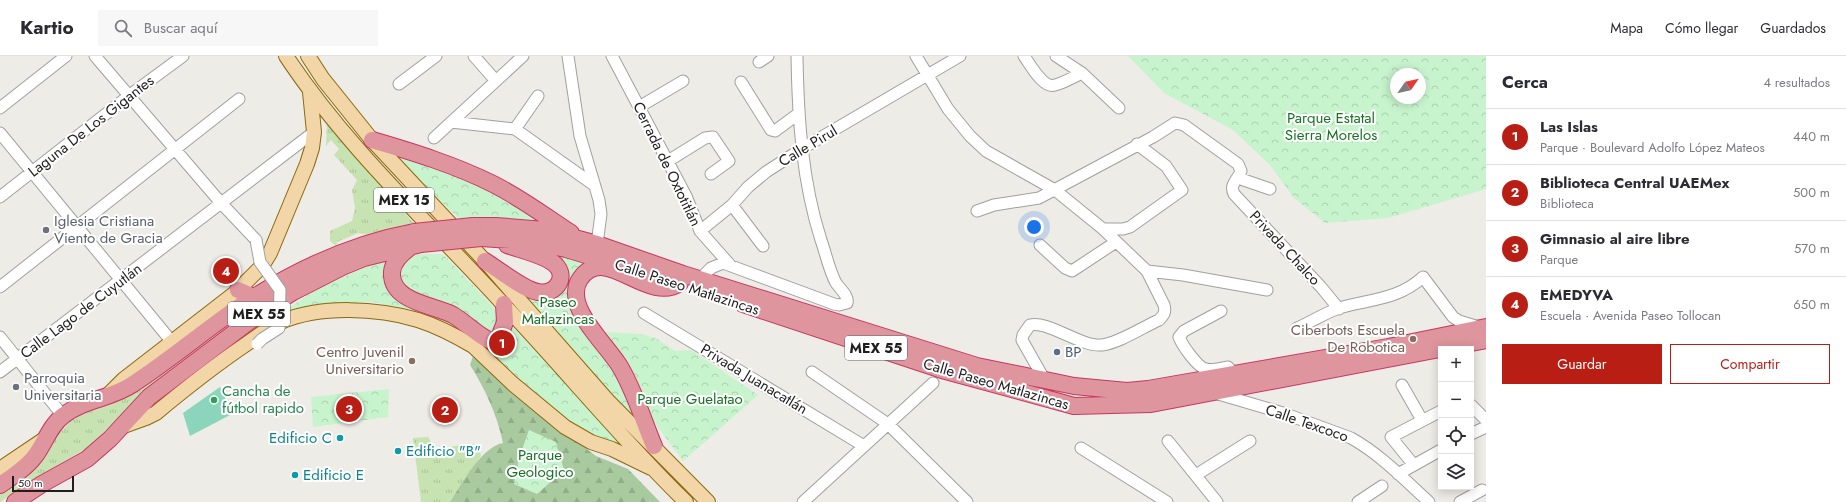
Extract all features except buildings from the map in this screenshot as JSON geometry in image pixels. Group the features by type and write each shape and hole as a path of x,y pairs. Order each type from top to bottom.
{"highway":[{"path":"372,140 465,171 494,184 521,199 580,239"},
{"name":"MEX 55","path":"43,440 63,416 78,405 106,397 133,384 254,297 320,262 358,246 386,237 415,241 483,235 496,226 540,230 580,239"},
{"path":"483,235 551,261 559,271 560,281 557,287 550,291 537,292 485,261"},
{"name":"Calle Paseo Matlazincas","path":"483,235 527,241 566,249 637,275 650,286 660,288 671,287 680,283 942,370 1074,406 1151,404 1213,393 1484,332"},
{"name":"Calle Paseo Matlazincas","path":"580,239 700,279 977,366 1074,386 1127,391 1484,332"},
{"path":"415,241 395,261 392,271 394,284 405,296 446,311 471,326 481,336 492,341 500,338 504,329 504,304"},
{"name":"MEX 55","path":"64,472 87,459 121,427 149,396 266,308 293,292 342,267 415,241"},
{"path":"637,275 607,267 598,267 589,270 582,276 577,285 576,295 580,312 620,366 654,446"},
{"path":"238,290 254,297"},
{"path":"0,485 30,462 43,440"},
{"path":"15,502 42,484 64,472"}],"main road":[{"name":"MEX 15","path":"286,56 310,91 396,191 504,304 651,468 685,501"},
{"name":"MEX 15","path":"308,56 333,91 372,140 485,261 609,402 708,502"},
{"path":"106,397 124,379 238,290 262,266 270,254 307,164 314,132 310,91"},
{"path":"121,427 156,413 213,367 281,322 315,313 357,311 392,314 418,320 465,342 472,346 513,384 565,427 591,442 629,456 651,468"},
{"name":"MEX 55","path":"0,469 43,440"},
{"name":"MEX 55","path":"26,502 64,472"}],"street":[{"path":"0,108 66,56"},
{"path":"95,56 221,203 256,240 260,262 280,290 279,328 257,344"},
{"name":"Laguna De Los Gigantes","path":"0,196 130,95 183,56"},
{"path":"399,84 436,56"},
{"path":"474,56 496,82"},
{"path":"434,138 523,56"},
{"path":"568,56 580,136 601,214 597,244"},
{"name":"Cerrada de Oxtotitlán","path":"612,56 686,196 700,231 731,266"},
{"path":"700,279 717,265 723,264 834,304 839,305 847,303 847,297 832,275 819,233 805,169 798,114 797,56"},
{"path":"916,56 927,77 948,109 970,136 986,150 1055,190 1103,229 1147,270 1164,305 1165,310 1163,316 1159,320 1112,342 1096,345 1039,324 1030,325 1025,330 1022,340 1024,347 1044,379"},
{"name":"Calle Pirul","path":"700,231 732,205 748,187 760,177 803,148 927,77 960,56"},
{"path":"1024,56 1043,82 1048,85 1054,86 1082,73"},
{"path":"1056,56 1082,73 1119,108"},
{"path":"639,107 683,81"},
{"path":"741,82 771,130 775,131 798,114"},
{"path":"515,129 538,96"},
{"path":"0,287 239,99"},
{"path":"451,122 515,129 594,185"},
{"path":"977,211 994,205 1029,200 1055,190 1137,144 1153,137 1175,123 1184,125 1238,164 1240,175 1270,189"},
{"name":"Calle Lago de Cuyutlán","path":"0,372 314,132"},
{"path":"0,133 172,342"},
{"path":"668,161 705,138 712,137 729,161 711,174"},
{"path":"1103,229 1123,229 1130,227 1182,190 1166,166 1137,144"},
{"name":"Privada Chalco","path":"1240,175 1232,184 1231,189 1234,194 1321,287 1339,309"},
{"path":"732,205 763,246"},
{"path":"1040,245 1065,268 1072,271 1116,242"},
{"path":"1147,270 1267,290"},
{"path":"1297,328 1339,309 1399,293 1412,287 1423,278 1453,317 1484,332"},
{"path":"1221,311 1184,331 1180,337 1182,343 1202,368 1208,370 1228,367 1234,374"},
{"name":"Privada Juanacatlán","path":"644,313 864,446"},
{"path":"0,337 63,416"},
{"path":"812,372 888,424 967,502"},
{"path":"803,502 933,383"},
{"path":"1402,385 1422,420"},
{"name":"Calle Texcoco","path":"1213,393 1283,414 1341,434 1360,443 1429,502"},
{"path":"1474,408 1486,420"},
{"path":"1413,464 1391,437 1438,412"},
{"path":"1474,433 1486,427"},
{"path":"1168,441 1217,502"},
{"path":"1196,475 1250,441"},
{"path":"1080,448 1167,502"},
{"path":"1398,474 1413,464 1438,452"},
{"path":"1358,502 1382,486"},
{"path":"1460,502 1482,490"}],"green space":[{"name":"Parque Estatal Sierra Morelos","path":"1128,56 1486,56 1486,189 1388,218 1325,223 1294,198 1270,165 1233,130 1164,93"},
{"path":"327,121 416,226 368,235 358,233 337,242 336,246 330,241 330,231 352,221 355,208 352,190 357,180 334,155 339,149 331,140 326,146"},
{"path":"395,156 438,167 486,187 542,220 458,218"},
{"path":"502,229 533,233 657,268 934,357 1060,390 1062,393 1059,400 892,349 644,267 580,248 528,236 491,233 435,238 375,251 324,269 275,299 137,398 90,446 37,477 0,502 0,489 32,464 72,419 128,392 256,299 293,277 352,253 411,236"},
{"name":"Paseo Matlazincas","path":"523,246 593,264 572,283 617,373 640,424 515,286 531,295 565,276"},
{"path":"418,254 443,254 630,451 584,434 559,414 498,359 456,327 413,310 373,302 320,304 278,315 320,287 371,265"},
{"name":"Parque Guelatao","path":"603,332 643,334 657,339 675,351 691,350 758,395 683,461 654,422 636,377"},
{"path":"473,356 531,408 596,456 628,469 660,502 450,502 466,476 487,451 503,443 490,402 470,365"},
{"name":"Cancha de fútbol rapido","path":"220,387 232,414 190,436 183,413"},
{"path":"389,389 388,417 313,427 311,397"},
{"name":"Parque Geologico","path":"529,430 556,442 564,470 537,494 514,484 519,458"},
{"path":"428,437 437,452 454,446 479,444 481,456 450,502 421,502 413,438"}],"place":[{"name":"Iglesia Cristiana Viento de Gracia","path":"46,230"},
{"name":"EMEDYVA","path":"226,271"},
{"name":"Ciberbots Escuela De Robotica","path":"1413,339"},
{"name":"Las Islas","path":"502,343"},
{"name":"BP","path":"1057,352"},
{"name":"Centro Juvenil Universitario","path":"412,361"},
{"name":"Parroquia Universitaria","path":"16,387"},
{"name":"Cancha de fútbol rapido","path":"214,400"},
{"name":"Gimnasio al aire libre","path":"349,409"},
{"name":"Biblioteca Central UAEMex","path":"445,410"},
{"name":"Edificio C","path":"340,438"},
{"name":"Edificio \"B\"","path":"398,451"},
{"name":"Edificio E","path":"295,475"}]}
